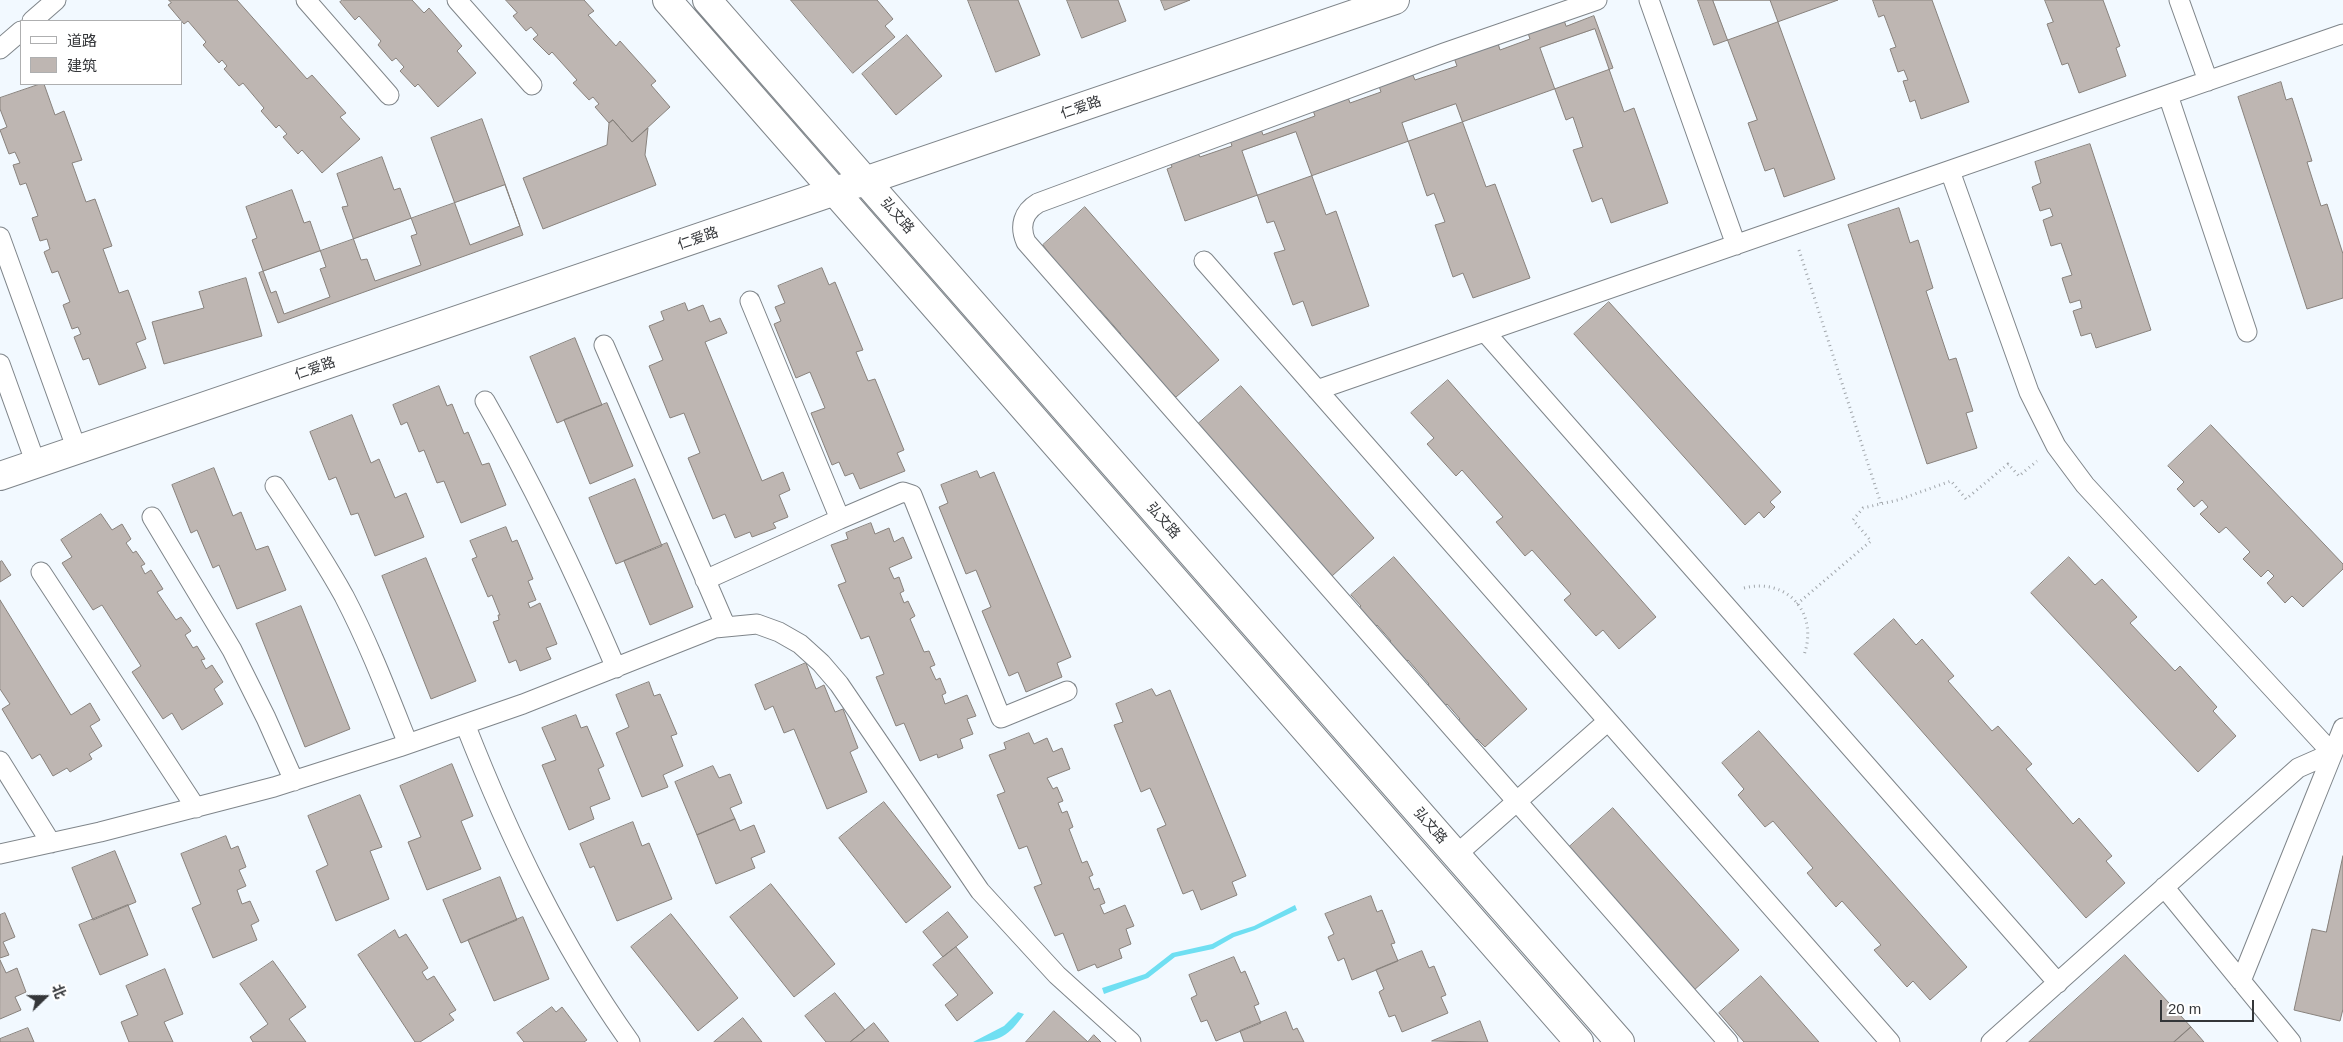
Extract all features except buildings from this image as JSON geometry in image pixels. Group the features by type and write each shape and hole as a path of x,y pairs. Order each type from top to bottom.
{"street":[{"path":"667,0 1579,1042"},
{"name":"弘文路","path":"707,0 1620,1042"},
{"name":"仁爱路","path":"0,476 1395,0"}],"lane":[{"path":"33,20 56,0"},
{"path":"306,0 389,95"},
{"path":"457,0 532,85"},
{"path":"1597,0 1444,53 1038,203 1026,213 1023,221 1023,235 1026,242 1728,1042"},
{"path":"1649,0 1736,245"},
{"path":"2179,0 2208,81"},
{"path":"0,49 20,32"},
{"path":"1317,390 2343,34"},
{"path":"2168,95 2247,332"},
{"path":"1950,171 2029,392 2056,446 2085,485 2332,753"},
{"path":"0,237 77,450"},
{"path":"1204,261 1890,1042"},
{"path":"750,301 840,519"},
{"path":"1485,332 2058,983"},
{"path":"604,346 726,627"},
{"path":"0,364 36,464"},
{"path":"485,401 549,518 575,572 616,668"},
{"path":"275,486 312,540 344,597 377,666 408,744"},
{"path":"705,580 903,492 912,495 1001,718 1067,691"},
{"path":"152,517 232,650 266,718 294,781"},
{"path":"41,572 196,808"},
{"path":"0,854 196,808 294,781 465,724 616,668 715,628 757,624 800,644 821,663 839,684 980,891 1057,975 1131,1042"},
{"path":"1456,855 1608,720"},
{"path":"465,724 494,797 544,902 580,966 630,1042"},
{"path":"2241,981 2343,728"},
{"path":"1991,1042 2298,768 2332,753"},
{"path":"0,761 51,843"},
{"path":"2164,887 2291,1042"}],"path":[{"path":"1791,226 1881,504"},
{"path":"1797,604 1871,541 1853,520 1862,508 1898,500 1951,481 1966,499 2008,464 2019,476 2056,446"},
{"path":"1723,602 1733,593 1745,587 1759,585 1785,592 1797,604 1804,613 1808,626 1808,640 1804,654 1797,666 1787,675"}],"water":[{"path":"1295,905 1297,910 1255,930 1234,937 1213,949 1175,957 1148,978 1104,994 1102,988 1145,974 1172,953 1212,944 1232,933 1254,926"},
{"path":"1018,1012 1024,1014 1008,1033 990,1041 973,1042 1004,1026"}]}
